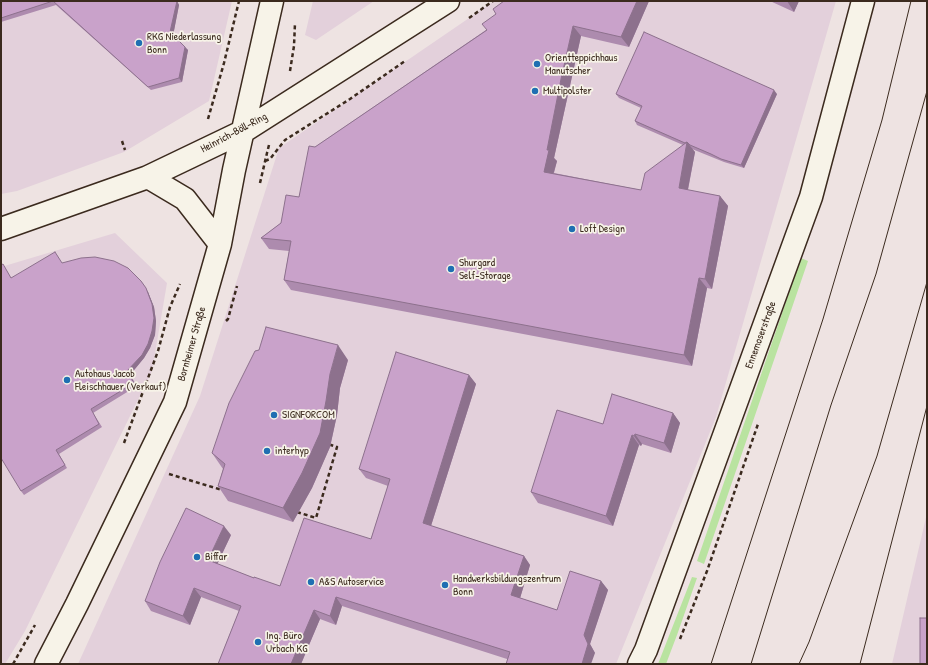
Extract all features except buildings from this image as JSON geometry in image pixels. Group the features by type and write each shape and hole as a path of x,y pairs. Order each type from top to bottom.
{"main road":[{"name":"Bornheimer Straße","path":"46,664 77,604 175,402 220,244 234,170 244,131 272,1"},
{"name":"Heinrich-Böll-Ring","path":"1,229 148,177 244,131 448,1"},
{"name":"Ennemoserstraße","path":"639,664 646,650 811,197 863,1"},
{"path":"148,177 185,199 220,244"}],"path":[{"path":"209,115 224,64 239,1"},
{"path":"467,19 493,1"},
{"path":"264,161 270,159 285,140 350,99 409,59"},
{"path":"122,140 125,150"},
{"path":"124,445 158,351 170,307"},
{"path":"292,511 316,518 337,446 323,443"},
{"path":"144,466 224,490"},
{"path":"13,664 36,623"}],"shaded area":[{"path":"1,1 232,1 209,101 124,152 17,191 1,194"},
{"path":"313,1 374,1 316,40 305,35"},
{"path":"494,1 836,1 716,417 616,664 78,664 200,396 279,148"},
{"name":"Autohaus Jacob Fleischhauer (Verkauf)","path":"115,233 167,283 152,371 25,631 5,664 1,664 1,267"},
{"path":"927,513 927,664 892,664"}],"green space":[{"path":"801,258 808,261 704,564 697,561"},
{"path":"692,577 697,578 666,664 658,664"}],"tram line":[{"path":"711,664 823,319 882,120 911,1"},
{"path":"751,664 831,405 876,274 927,91"},
{"path":"799,664 809,642 877,456 927,282"},
{"path":"860,664 927,406"}],"place":[{"name":"RKG Niederlassung Bonn","path":"139,43"},
{"name":"Orientteppichhaus Manutscher","path":"537,64"},
{"name":"Multipolster","path":"535,91"},
{"name":"Loft Design","path":"572,229"},
{"name":"Shurgard Self-Storage","path":"451,269"},
{"name":"Autohaus Jacob Fleischhauer (Verkauf)","path":"67,380"},
{"name":"SIGNFORCOM","path":"274,415"},
{"name":"interhyp","path":"267,451"},
{"name":"Biffar","path":"197,557"},
{"name":"A&S Autoservice","path":"311,582"},
{"name":"Handwerksbildungszentrum Bonn","path":"445,585"},
{"name":"Ing. Büro Urbach KG","path":"258,642"}]}
